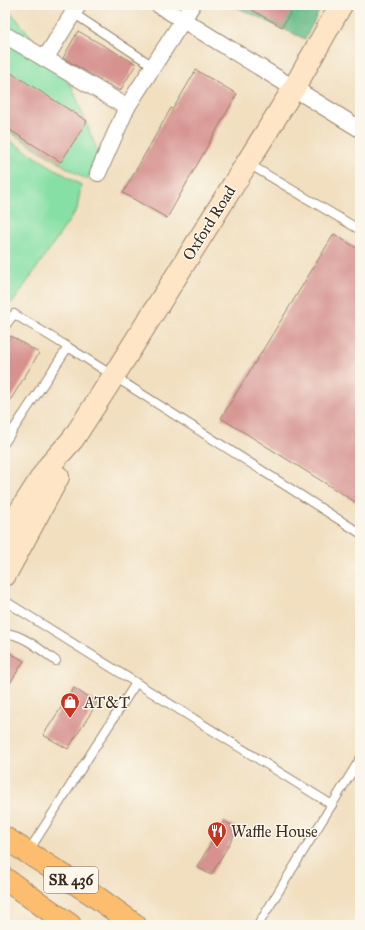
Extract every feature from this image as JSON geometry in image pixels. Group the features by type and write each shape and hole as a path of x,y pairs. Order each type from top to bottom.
{"main road":[{"name":"SR 436","path":"5,838 135,925"},
{"name":"SR 436","path":"5,879 70,925"}],"street":[{"path":"159,5 360,129"},
{"path":"98,173 127,107 192,5"},
{"name":"Oxford Road","path":"5,535 49,466 73,439 113,377 294,88 341,5"},
{"path":"45,59 75,9"},
{"path":"5,35 127,107"},
{"name":"Oxford Road","path":"5,575 60,473 73,439"}],"lane":[{"path":"75,9 153,66"},
{"path":"247,163 360,230"},
{"path":"5,326 14,314 360,533"},
{"path":"5,442 68,347"},
{"path":"5,601 332,805"},
{"path":"5,633 12,634 32,644 56,661"},
{"path":"28,852 136,683"},
{"path":"258,925 360,759"}],"green space":[{"path":"5,5 72,87 98,153 87,180 5,129"},
{"path":"232,5 322,5 305,39"},
{"path":"5,138 81,185 77,209 14,301 5,306"}],"building":[{"path":"243,5 295,5 282,27"},
{"path":"78,31 136,64 120,91 63,58"},
{"path":"5,69 87,121 61,162 5,127"},
{"path":"196,70 237,94 167,218 123,193 171,108 173,109"},
{"path":"334,234 360,250 360,505 221,418"},
{"path":"11,336 39,353 5,409 5,345"},
{"path":"5,650 24,661 5,691"},
{"name":"AT&T","path":"74,688 97,703 68,749 43,735"},
{"name":"Waffle House","path":"224,821 238,829 211,875 197,867"}],"place":[{"name":"AT&T","path":"70,719"},
{"name":"Waffle House","path":"217,848"}]}
